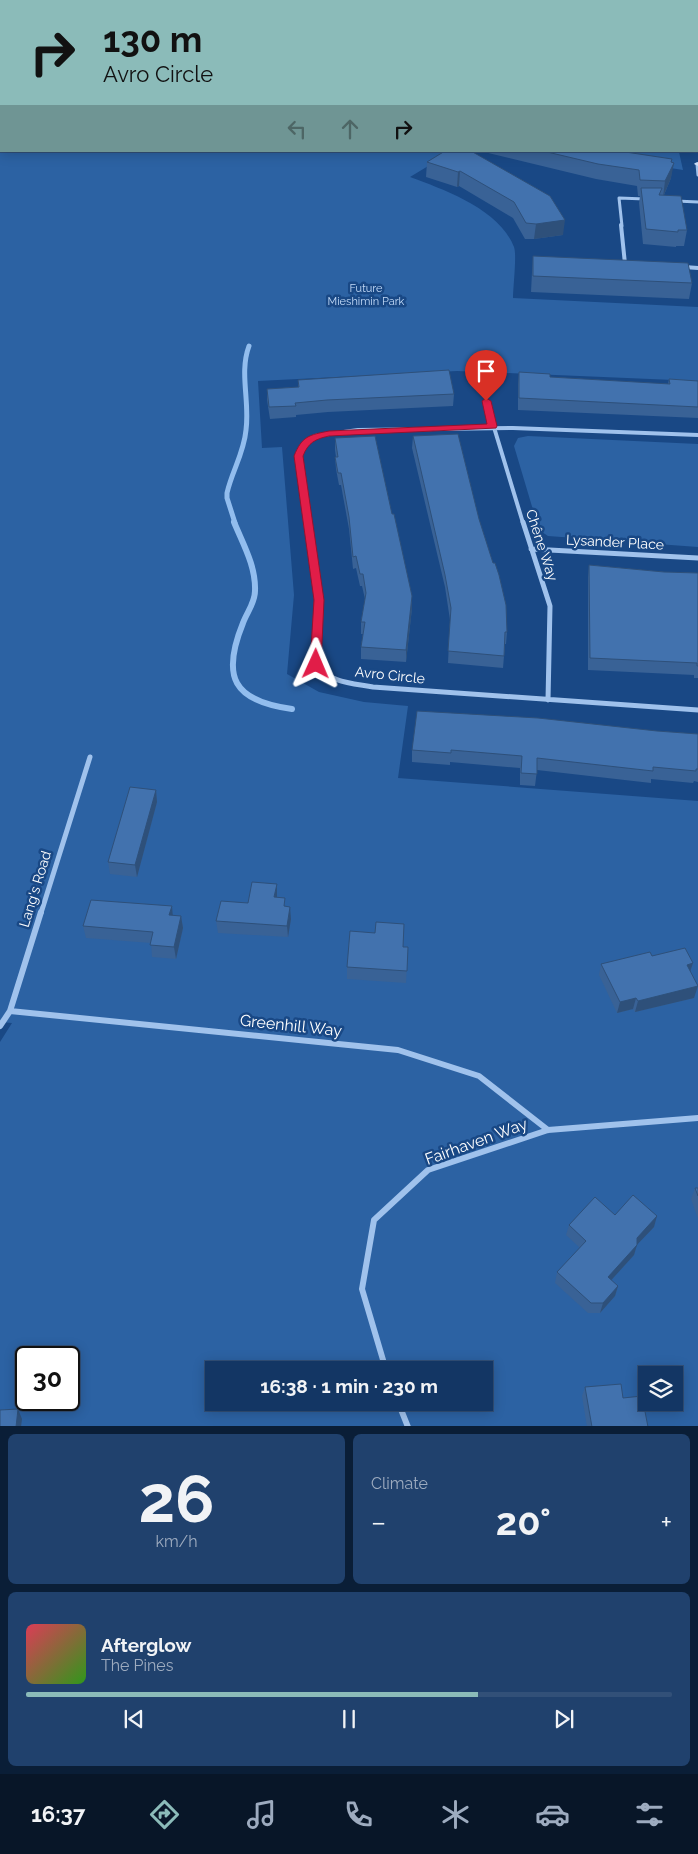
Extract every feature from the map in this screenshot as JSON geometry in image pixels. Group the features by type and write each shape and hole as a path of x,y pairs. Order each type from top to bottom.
{"street":[{"path":"697,164 698,175"},
{"path":"633,265 624,264 619,198 646,199"},
{"path":"674,201 698,202"},
{"path":"679,267 698,268"},
{"name":"Chêne Way","path":"486,401 550,606 548,700"},
{"name":"Avro Circle","path":"698,435 493,426 329,434 313,437 303,444 298,456 319,600 316,664 320,672 329,679 373,687 698,710"},
{"name":"Lysander Place","path":"531,549 698,558"},
{"name":"Lang's Road","path":"0,1026 10,1011 90,757"},
{"name":"Greenhill Way","path":"10,1011 398,1050 479,1076 548,1130"},
{"name":"Fairhaven Way","path":"383,1361 362,1289 374,1220 428,1170 548,1130 698,1118"},
{"path":"402,1411 408,1426"}],"green space":[{"name":"Future Mieshimin Park","path":"0,152 451,152 410,177 439,188 469,203 484,212 507,234 515,251 513,298 698,307 698,381 457,371 258,381 262,448 282,447 294,595 287,674 319,692 364,702 408,706 398,778 698,801 698,1426 0,1426 0,1042 12,1023 0,1022"},
{"path":"584,152 679,152 683,170"},
{"path":"528,436 698,444 698,547 548,536 539,530 514,446 518,438"}],"building":[{"path":"443,152 473,152 550,196 565,220 536,224 526,223 514,202 460,171 427,162"},
{"path":"547,152 626,152 672,159 671,162 674,163 665,181 640,180 639,170 598,164"},
{"path":"641,188 662,188 659,195 681,196 687,230 678,230 678,232 646,229"},
{"path":"533,256 688,263 692,283 533,276"},
{"path":"449,370 454,394 327,400 295,403 296,406 269,407 267,389 299,387 298,380"},
{"path":"519,372 550,374 550,377 670,384 669,379 698,381 698,407 519,398"},
{"path":"458,434 479,519 493,563 495,563 499,575 506,605 507,632 505,632 504,656 448,651 451,608 413,436"},
{"path":"375,436 412,596 406,650 361,647 365,622 361,622 366,593 363,574 360,574 356,556 353,557 349,517 341,473 338,473 335,457 338,457 335,438"},
{"path":"589,565 698,573 698,666 697,663 590,658"},
{"path":"417,711 538,718 698,734 698,769 696,771 653,767 653,771 537,758 537,774 521,773 522,756 451,750 451,753 412,750"},
{"path":"130,787 156,790 135,865 108,862"},
{"path":"252,882 277,884 274,897 285,898 284,906 290,907 287,926 216,921 221,901 248,903"},
{"path":"91,900 172,906 169,915 181,916 174,947 150,945 153,932 83,926"},
{"path":"376,922 404,924 403,947 408,947 407,971 347,967 350,931 375,933"},
{"path":"685,948 693,963 687,965 698,986 638,1001 636,998 620,1002 601,964 650,952 652,956"},
{"path":"633,1195 657,1216 637,1238 637,1245 608,1277 618,1286 603,1303 591,1303 557,1272 586,1241 569,1225 595,1197 615,1215"},
{"path":"621,1384 623,1398 638,1396 638,1411 645,1411 648,1426 592,1426 585,1387"},
{"path":"15,1409 15,1411 18,1411 16,1426 0,1426 0,1410"}],"waterway":[{"path":"235,523 227,493 245,438 247,419 245,366 249,346"},
{"path":"234,522 251,564 255,582 255,595 236,642 233,672 237,683 245,693 256,700 292,709"}],"route":[{"path":"316,664 319,600 298,456 303,444 313,437 329,434 373,430 493,426 486,401"}]}
